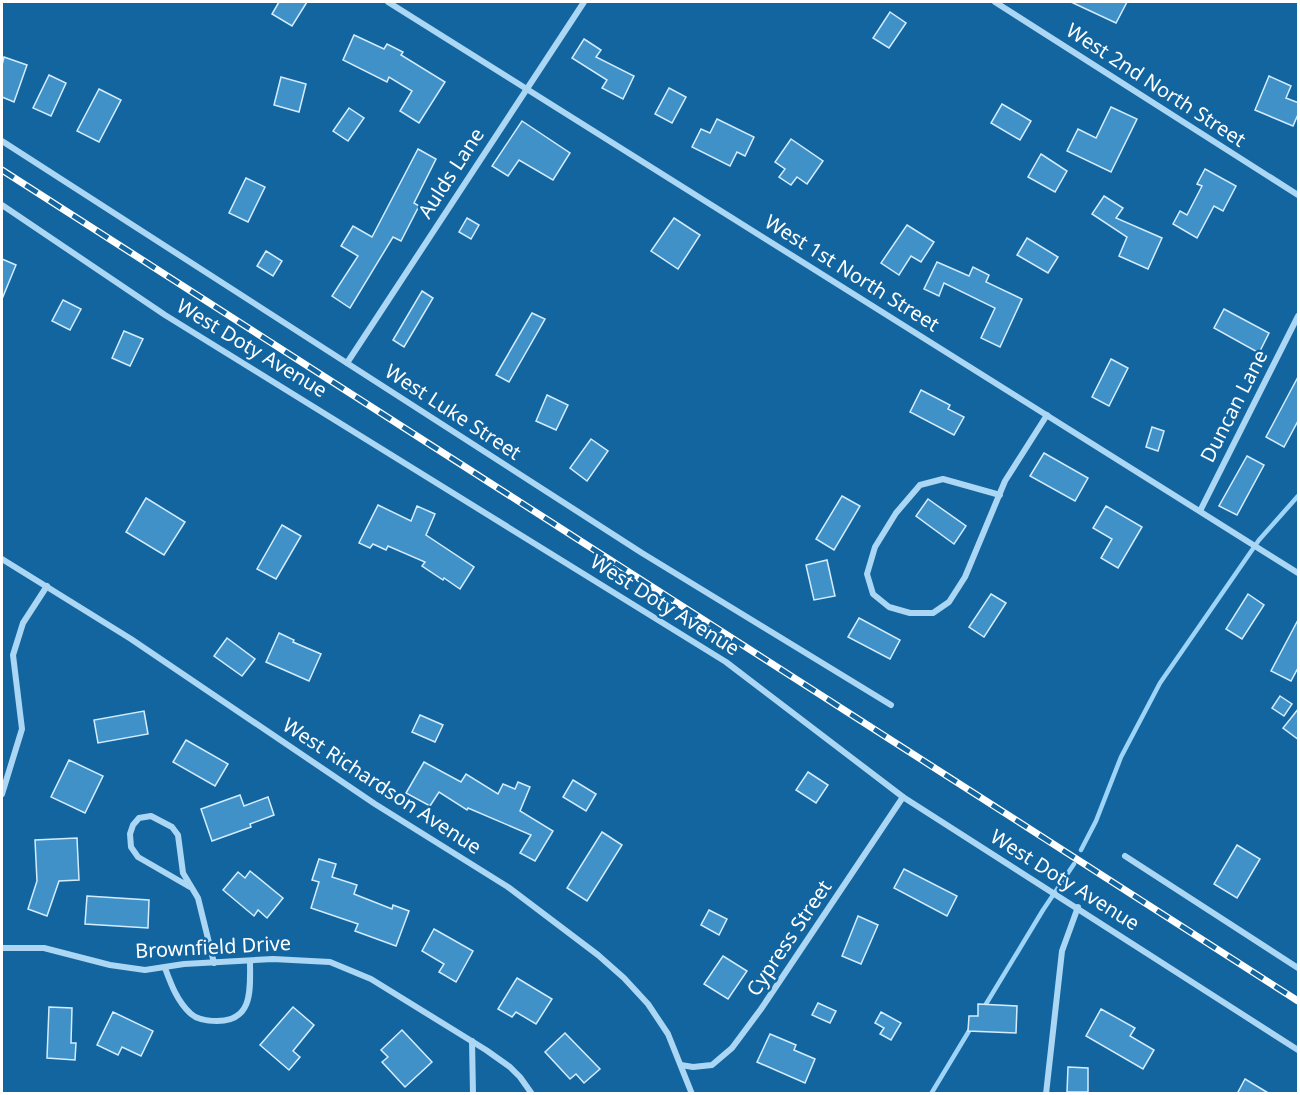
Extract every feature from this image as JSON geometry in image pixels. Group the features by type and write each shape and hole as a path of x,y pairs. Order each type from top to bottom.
{"street":[{"name":"West 1st North Street","path":"388,2 1299,573"},
{"name":"Aulds Lane","path":"347,363 584,2"},
{"name":"West 2nd North Street","path":"995,2 1299,195"},
{"name":"West Luke Street","path":"2,141 642,553 891,705"},
{"name":"West Doty Avenue","path":"2,205 165,315 726,662 903,796 1299,1050"},
{"name":"Duncan Lane","path":"1200,511 1299,316"},
{"path":"1000,495 943,479 920,485 897,513 875,547 867,574 873,594 889,607 910,613 933,613 949,602 965,577 1000,495 1005,481 1047,415"},
{"name":"West Richardson Avenue","path":"2,559 131,639 375,804 508,887 598,955 648,1004 668,1034 692,1094"},
{"path":"2,794 22,729 14,655 23,623 47,586"},
{"name":"Cypress Street","path":"681,1065 693,1067 712,1065 732,1048 774,991 903,796"},
{"path":"190,886 138,857 132,848 130,834 139,818 152,816 172,827 178,835 183,873 198,898 214,963"},
{"path":"1125,856 1299,968"},
{"path":"1046,1094 1062,951 1078,907"},
{"name":"Brownfield Drive","path":"2,948 44,948 132,969 165,968 184,964 300,959 330,962 344,966 371,980 472,1041 510,1067 532,1094"},
{"path":"165,968 173,989 192,1015 206,1021 226,1021 240,1015 248,1001 250,961"},
{"path":"472,1041 473,1094"}],"building":[{"path":"279,2 307,2 292,26 272,14"},
{"path":"1071,2 1127,2 1116,23"},
{"path":"890,12 906,23 889,48 873,38"},
{"path":"354,35 384,49 387,44 403,52 401,55 445,82 419,123 400,111 412,91 389,77 387,82 343,60"},
{"path":"584,39 601,50 596,57 634,76 623,99 602,88 607,80 572,58"},
{"path":"4,57 27,65 14,102 2,97"},
{"path":"49,75 66,83 51,116 33,108"},
{"path":"1269,76 1291,86 1286,98 1299,103 1299,112 1293,126 1255,110"},
{"path":"281,77 306,84 299,112 274,105"},
{"path":"669,88 686,97 672,123 655,114"},
{"path":"99,89 121,100 99,142 77,131"},
{"path":"1002,104 1031,121 1020,140 991,123"},
{"path":"1111,107 1137,119 1111,172 1067,151 1078,129 1096,138"},
{"path":"349,108 364,118 348,141 333,131"},
{"path":"717,119 754,137 745,156 737,152 730,166 692,147 701,129 710,133"},
{"path":"522,121 570,153 553,180 519,160 508,176 492,166"},
{"path":"791,139 823,161 807,184 797,177 791,185 779,177 785,169 775,162"},
{"path":"418,149 436,159 414,203 419,206 401,241 393,237 350,308 332,296 358,256 341,246 353,226 372,237"},
{"path":"1041,154 1067,171 1055,192 1028,177"},
{"path":"1205,169 1236,186 1223,211 1214,206 1197,238 1173,224 1180,211 1187,215 1202,186 1197,184"},
{"path":"246,178 265,187 248,222 229,213"},
{"path":"1104,196 1123,208 1116,218 1162,238 1148,269 1119,256 1127,237 1092,214"},
{"path":"467,218 479,225 471,239 459,232"},
{"path":"674,218 700,235 678,269 651,251"},
{"path":"907,225 934,242 921,262 911,256 899,275 881,263"},
{"path":"1027,238 1058,257 1048,273 1017,255"},
{"path":"266,251 282,261 273,276 257,266"},
{"path":"2,259 16,265 2,299"},
{"path":"937,262 969,276 973,267 989,275 986,282 1022,299 1000,347 981,338 995,308 944,283 939,296 924,289"},
{"path":"422,291 433,298 404,347 393,340"},
{"path":"63,300 81,309 70,330 52,321"},
{"path":"1224,309 1269,333 1259,353 1214,328"},
{"path":"532,313 545,319 509,382 496,375"},
{"path":"124,331 143,339 130,366 112,358"},
{"path":"1111,359 1128,368 1109,406 1092,397"},
{"path":"1299,375 1299,419 1284,447 1266,437"},
{"path":"921,390 950,405 948,409 964,417 954,435 910,412"},
{"path":"547,395 568,405 556,430 536,421"},
{"path":"1152,427 1164,431 1158,451 1146,447"},
{"path":"591,439 608,451 587,481 570,468"},
{"path":"1044,453 1088,478 1075,501 1030,476"},
{"path":"1247,456 1264,465 1237,515 1219,506"},
{"path":"842,496 860,506 834,550 816,539"},
{"path":"146,498 185,522 164,555 126,532"},
{"path":"928,499 966,526 954,544 916,516"},
{"path":"378,505 411,521 417,506 435,514 426,535 474,567 460,589 422,566 425,562 388,546 386,550 373,544 370,548 359,543"},
{"path":"1106,506 1142,527 1118,568 1101,558 1112,539 1093,528"},
{"path":"282,525 301,536 276,579 257,569"},
{"path":"827,560 835,596 814,600 806,565"},
{"path":"991,594 1006,603 984,637 969,627"},
{"path":"1248,594 1264,605 1242,639 1226,629"},
{"path":"859,618 900,640 890,659 848,637"},
{"path":"1299,618 1299,666 1291,681 1271,671"},
{"path":"279,633 321,654 309,681 266,662"},
{"path":"227,638 255,659 242,676 214,656"},
{"path":"1280,696 1292,704 1284,716 1272,708"},
{"path":"1299,708 1299,740 1283,728"},
{"path":"144,711 148,734 98,743 94,720"},
{"path":"420,715 443,725 435,742 412,732"},
{"path":"186,740 228,764 215,786 173,762"},
{"path":"69,760 103,776 85,813 51,797"},
{"path":"424,762 461,782 466,774 498,794 503,784 515,789 518,782 530,787 520,811 553,831 535,861 520,853 531,835 468,808 467,810 439,792 430,806 406,793"},
{"path":"808,772 828,785 816,803 796,790"},
{"path":"573,780 596,794 586,811 563,797"},
{"path":"240,795 244,806 268,797 274,815 250,824 251,827 212,841 201,809"},
{"path":"602,832 622,845 587,901 567,888"},
{"path":"77,838 79,880 59,881 47,916 28,909 37,881 35,840"},
{"path":"1237,845 1260,859 1237,898 1214,884"},
{"path":"319,859 336,864 332,877 357,885 354,894 392,909 393,905 409,911 396,946 355,931 358,924 311,908 319,882 312,880"},
{"path":"904,869 957,896 947,916 894,888"},
{"path":"250,871 283,898 267,918 258,910 254,916 223,890 238,872 245,878"},
{"path":"87,896 149,900 148,928 85,924"},
{"path":"709,910 727,919 719,935 701,925"},
{"path":"858,916 878,925 861,964 842,956"},
{"path":"434,929 473,951 456,982 439,972 444,964 422,951"},
{"path":"723,956 747,971 728,999 704,984"},
{"path":"517,978 552,999 536,1024 516,1012 512,1017 498,1009"},
{"path":"818,1003 836,1011 830,1023 812,1015"},
{"path":"978,1004 1017,1006 1016,1033 968,1031 969,1016 978,1016"},
{"path":"49,1007 72,1008 71,1043 76,1043 75,1060 47,1058"},
{"path":"293,1007 314,1025 293,1051 300,1057 289,1070 260,1045"},
{"path":"1101,1009 1135,1028 1130,1036 1154,1050 1143,1069 1086,1036"},
{"path":"113,1012 153,1031 141,1056 122,1047 118,1055 97,1045"},
{"path":"881,1012 901,1023 891,1040 880,1034 884,1028 875,1023"},
{"path":"402,1030 432,1062 405,1087 382,1062 388,1057 381,1050"},
{"path":"565,1033 600,1069 584,1083 576,1074 570,1079 545,1052"},
{"path":"770,1034 796,1045 794,1050 815,1059 805,1083 757,1062"},
{"path":"1068,1067 1088,1068 1088,1092 1067,1092"},
{"path":"1245,1079 1270,1094 1237,1094"}],"waterway":[{"path":"1081,850 1096,821 1121,757 1160,683 1259,540 1298,496"},
{"path":"983,1009 1043,910 1074,864"},
{"path":"931,1094 972,1026"}],"railway":[{"path":"2,170 1298,1001"}]}
